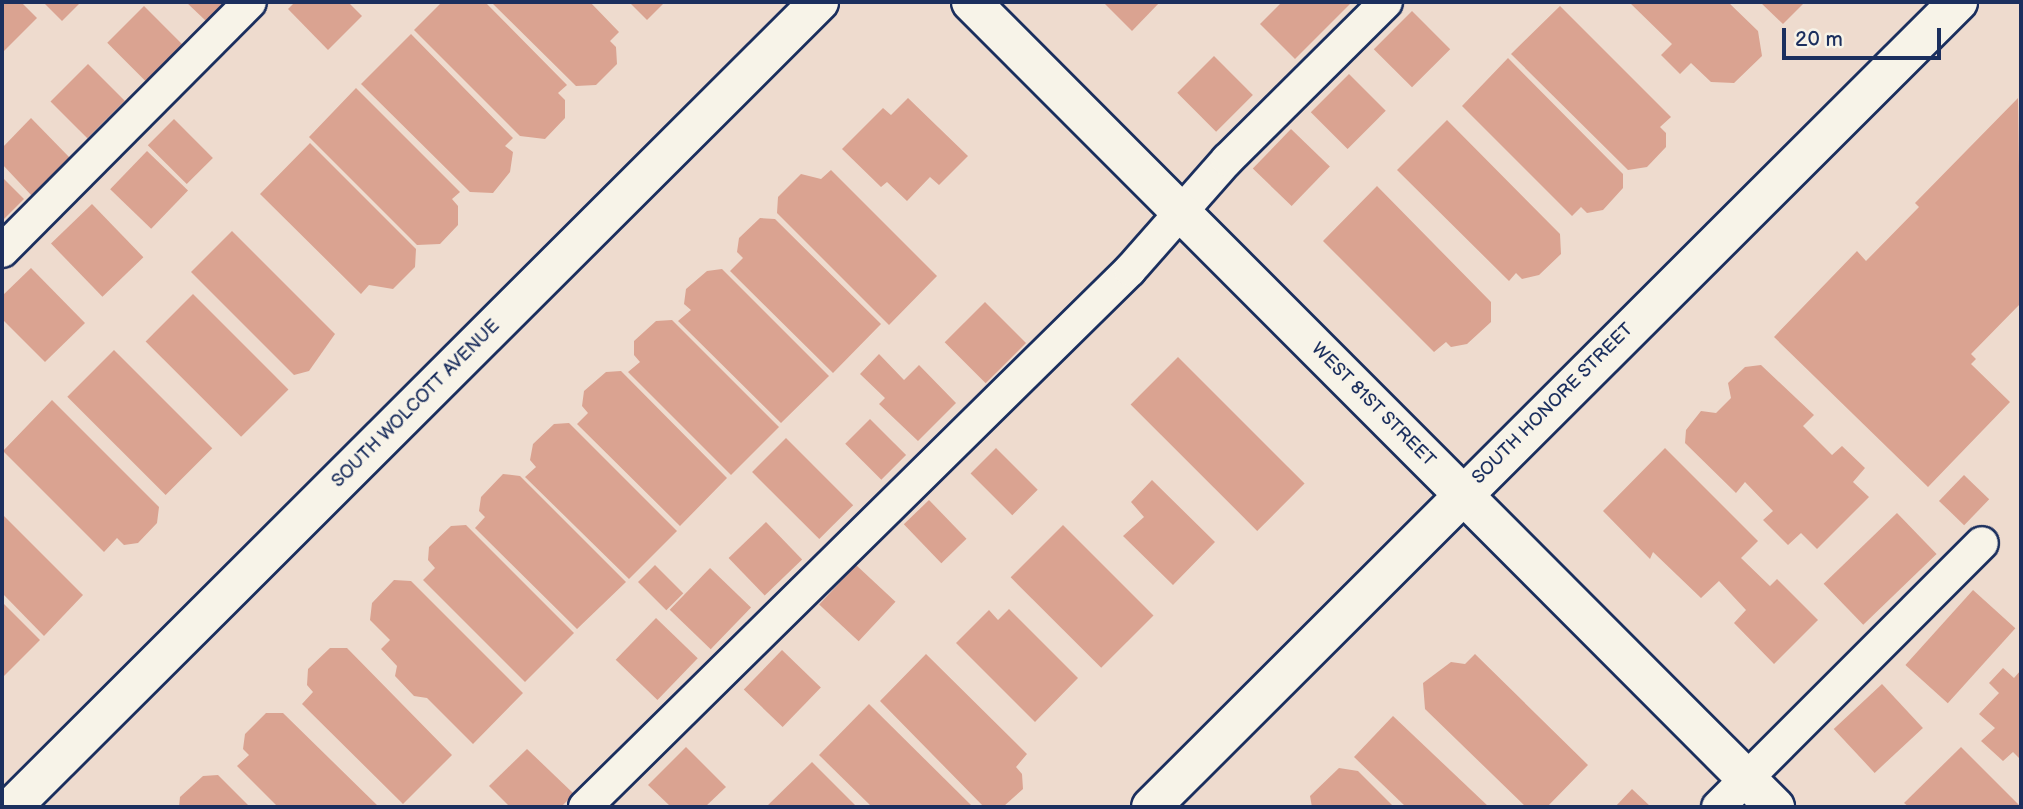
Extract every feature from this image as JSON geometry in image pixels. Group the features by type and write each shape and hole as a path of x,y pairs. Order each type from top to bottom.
{"street":[{"name":"SOUTH WOLCOTT AVENUE","path":"12,807 819,2"},
{"name":"WEST 81ST STREET","path":"971,2 1775,807"},
{"name":"SOUTH HONORE STREET","path":"1151,807 1958,2"}],"lane":[{"path":"2,251 250,2"},
{"path":"585,807 1130,270 1227,160 1386,2"},
{"path":"1718,807 1982,543"}],"building":[{"path":"2,2 21,2 37,18 2,53"},
{"path":"43,2 81,2 62,21"},
{"path":"186,2 225,2 206,21"},
{"path":"295,2 348,2 362,16 328,50 288,9"},
{"path":"442,2 485,2 567,85 558,93 565,100 565,118 545,139 520,136 414,30"},
{"path":"491,2 590,2 619,32 610,41 616,47 617,64 596,85 576,86"},
{"path":"629,2 665,2 647,20"},
{"path":"1103,2 1160,2 1132,31"},
{"path":"1282,2 1352,2 1295,59 1260,24"},
{"path":"1629,2 1728,2 1758,31 1762,56 1734,83 1711,82 1691,63 1680,74 1661,55 1672,44"},
{"path":"1760,2 1805,2 1783,24"},
{"path":"144,6 182,44 145,81 107,43"},
{"path":"1560,6 1671,117 1660,127 1666,133 1666,147 1647,167 1628,170 1511,54"},
{"path":"1412,11 1450,49 1412,87 1374,49"},
{"path":"411,34 513,138 505,146 513,152 510,172 493,193 470,192 361,84"},
{"path":"1214,56 1253,95 1216,132 1177,93"},
{"path":"1508,58 1623,174 1623,188 1603,210 1587,213 1581,207 1572,216 1462,106"},
{"path":"88,64 125,101 87,138 51,101"},
{"path":"1349,74 1386,111 1348,149 1311,112"},
{"path":"356,88 460,192 452,199 458,206 458,225 440,244 417,245 309,137"},
{"path":"908,98 968,156 939,185 930,177 907,201 887,182 881,187 842,149 883,108 891,115"},
{"path":"2018,98 2021,303 1971,354 1976,359 1971,364 2010,402 1928,487 1774,337 1857,251 1866,261 1919,207 1915,203"},
{"path":"31,118 70,158 32,196 2,164 2,148"},
{"path":"174,119 213,158 187,184 148,145"},
{"path":"1447,120 1560,234 1561,254 1539,275 1522,279 1516,273 1509,281 1397,170"},
{"path":"1291,129 1330,167 1292,206 1253,169"},
{"path":"310,143 416,249 415,267 393,289 369,285 361,294 260,194"},
{"path":"147,151 188,191 151,229 110,189"},
{"path":"831,170 937,276 889,325 777,213 778,197 801,174 821,179"},
{"path":"2,177 24,199 2,221"},
{"path":"1377,186 1491,302 1491,322 1467,344 1451,347 1446,342 1434,352 1323,241"},
{"path":"92,204 143,257 102,297 51,244"},
{"path":"760,218 775,219 881,324 833,373 730,271 743,258 737,252 739,238"},
{"path":"232,231 335,334 309,371 294,375 191,272"},
{"path":"31,268 85,323 45,362 2,319 2,296"},
{"path":"722,269 829,376 781,423 678,321 691,310 684,304 686,289 707,271"},
{"path":"193,294 288,389 241,437 146,341"},
{"path":"985,302 1026,343 986,383 945,342"},
{"path":"672,320 779,427 731,475 628,372 640,362 634,355 634,341 656,321"},
{"path":"114,350 212,448 166,495 67,397"},
{"path":"879,354 904,380 919,365 956,403 918,441 879,404 885,398 860,374"},
{"path":"1178,357 1305,484 1257,531 1131,404"},
{"path":"1761,365 1814,415 1803,426 1832,455 1842,446 1865,468 1853,482 1869,497 1817,549 1801,533 1788,545 1763,520 1773,511 1745,482 1736,493 1685,443 1686,430 1701,411 1716,413 1731,398 1728,383 1745,367"},
{"path":"621,371 727,478 680,526 577,424 588,413 582,406 584,391 606,372"},
{"path":"52,400 159,507 157,523 138,543 124,545 117,538 104,552 3,451"},
{"path":"870,419 906,455 881,480 845,444"},
{"path":"569,423 677,531 629,579 525,477 536,467 530,460 533,444 554,424"},
{"path":"786,438 853,505 819,539 752,472"},
{"path":"996,448 1038,490 1012,515 971,473"},
{"path":"1665,448 1758,541 1741,558 1770,586 1777,579 1818,620 1774,664 1734,623 1746,610 1719,581 1701,598 1653,552 1650,559 1603,511"},
{"path":"503,474 520,476 626,582 577,629 475,528 485,517 479,511 481,497"},
{"path":"1964,475 1989,499 1964,525 1939,501"},
{"path":"1152,480 1215,542 1173,585 1123,536 1144,517 1131,502"},
{"path":"929,500 967,539 941,563 904,524"},
{"path":"1897,513 1937,554 1863,625 1824,584"},
{"path":"2,514 83,595 44,636 2,593"},
{"path":"766,522 802,559 765,596 729,558"},
{"path":"466,525 574,633 525,682 423,580 435,568 428,560 429,547 451,526"},
{"path":"1063,525 1154,616 1101,668 1011,577"},
{"path":"655,565 683,593 666,610 638,582"},
{"path":"856,565 895,602 859,641 819,604"},
{"path":"710,568 751,608 711,649 670,610"},
{"path":"394,580 411,581 523,693 473,744 427,698 414,696 395,676 397,666 381,649 390,640 370,620 372,603"},
{"path":"1973,590 2015,628 1948,703 1905,665"},
{"path":"2,602 40,640 2,678"},
{"path":"1009,609 1078,678 1035,722 956,643 989,610 998,620"},
{"path":"656,618 698,658 657,700 616,660"},
{"path":"330,648 347,648 452,755 403,804 302,704 313,692 307,685 308,669"},
{"path":"782,650 821,688 783,727 744,690"},
{"path":"926,654 1027,754 1016,767 1022,774 1023,789 1004,806 984,807 880,701"},
{"path":"1475,654 1588,765 1547,807 1526,807 1425,709 1423,683 1451,662 1465,664"},
{"path":"2003,668 2014,678 2021,670 2021,760 2013,752 2003,761 1981,741 1995,728 1979,714 1999,693 1989,683"},
{"path":"1882,684 1923,728 1875,773 1834,729"},
{"path":"869,704 973,807 872,807 819,755"},
{"path":"266,713 283,713 379,807 278,807 237,766 249,755 243,749 245,734"},
{"path":"1393,716 1489,807 1406,807 1354,757"},
{"path":"686,747 726,787 705,807 671,807 648,785"},
{"path":"1961,747 2021,807 1909,807 1904,803"},
{"path":"527,749 574,794 561,807 510,807 489,786"},
{"path":"812,762 857,807 766,807"},
{"path":"1339,768 1358,771 1394,807 1312,807 1310,796"},
{"path":"218,775 250,807 179,807 180,797 203,776"},
{"path":"1632,789 1651,807 1615,807"}]}
